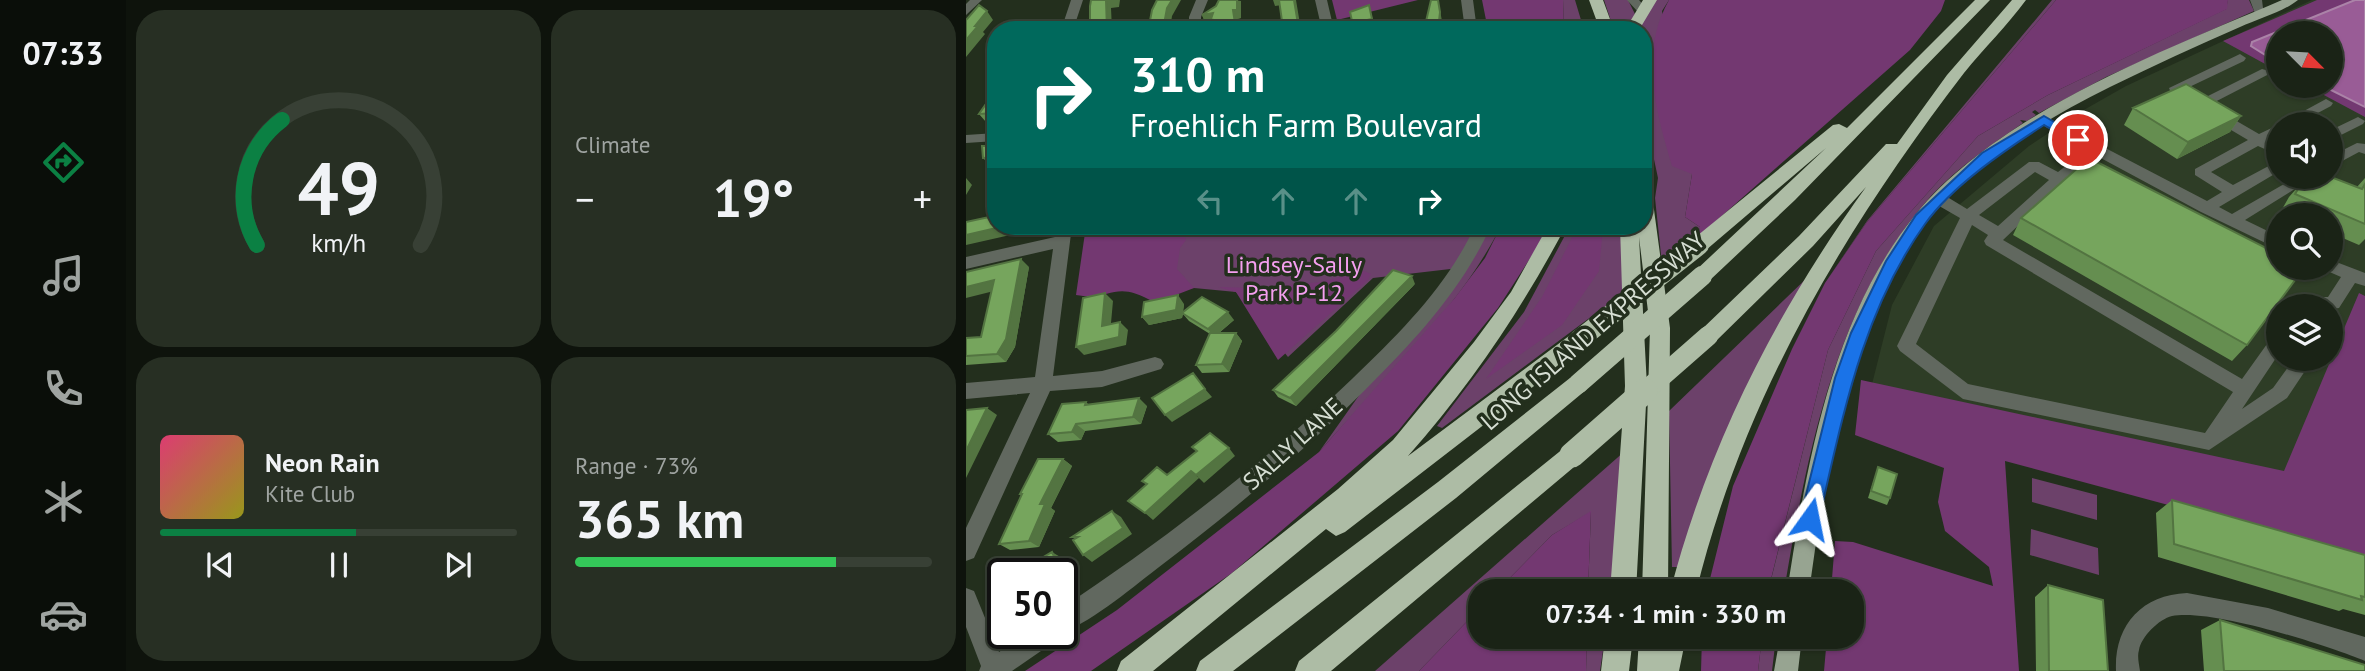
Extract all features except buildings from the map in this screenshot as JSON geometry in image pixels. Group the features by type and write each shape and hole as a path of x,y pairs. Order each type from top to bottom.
{"highway":[{"path":"1583,0 1589,21"},
{"path":"1596,0 1604,21"},
{"name":"LONG ISLAND EXPRESSWAY","path":"1210,671 1447,490 1578,384 1789,196 1983,0"},
{"path":"1308,671 1572,456 1708,337 1806,241 2019,0"},
{"path":"1635,21 1642,4"},
{"path":"1131,671 1324,533 1580,339 1699,245 1927,55"},
{"path":"1687,579 1719,468 1753,390 1788,323 1824,263 1961,67"},
{"path":"1131,671 1347,497 1401,447 1489,338 1518,297 1552,235"},
{"path":"1624,579 1636,386 1629,235"},
{"path":"1648,235 1660,328 1655,579"},
{"path":"1615,671 1618,649"},
{"path":"1651,671 1652,649"},
{"path":"1665,671 1670,649"}],"main road":[{"path":"1800,579 1823,458 1858,333 1908,238 1939,199 1987,156 2044,120 2117,79 2258,7 2291,0"},
{"path":"1786,671 1789,649"}],"street":[{"path":"966,11 976,0"},
{"path":"1070,21 1077,0"},
{"path":"1195,21 1202,0"},
{"path":"1321,0 1326,21"},
{"path":"1467,0 1470,21"},
{"path":"2240,58 2176,89 2266,143"},
{"path":"2199,105 2266,72"},
{"path":"2309,112 2326,103"},
{"path":"2044,120 2206,208 2266,237"},
{"path":"2343,129 2358,121"},
{"path":"2233,192 2200,172 2266,135"},
{"path":"966,139 987,138"},
{"path":"2343,155 2357,147 2365,149"},
{"path":"2096,150 2059,179 1992,241 2246,390"},
{"path":"2059,179 2034,165 1969,215 1906,346 1963,391 2209,442 2280,393 2296,371"},
{"path":"2206,208 2266,173"},
{"path":"2232,220 2286,189"},
{"path":"1939,199 1999,234"},
{"path":"966,263 1057,235"},
{"path":"966,551 1042,386 1063,235"},
{"name":"SALLY LANE","path":"1078,611 1160,556 1224,506 1351,393 1438,302 1461,270 1478,235"},
{"path":"2343,297 2358,277"},
{"path":"2209,442 2266,360"},
{"path":"966,391 1102,379 1155,364"},
{"path":"966,599 992,670 1024,649"},
{"path":"2128,671 2127,650 2134,633 2150,616 2170,605 2210,607 2365,649"}],"shaded area":[{"path":"1332,0 1418,0 1337,20"},
{"path":"1482,0 1563,0 1564,21 1486,21"},
{"path":"1669,0 1945,0 1941,11 1910,50 1699,236 1700,227 1685,217 1692,174 1672,166 1653,82 1655,40"},
{"path":"2056,0 2228,0 2227,9 2048,95 1978,136 1876,251 1828,350 1771,579 1710,579 1733,486 1792,349 1825,283 1867,222"},
{"path":"2312,0 2365,0 2365,511 1869,396 1892,305 1934,226 2029,146 2126,86 2266,21 2266,98 2343,98 2343,21 2267,21"},
{"path":"2317,0 2355,0 2304,21 2269,21"},
{"path":"2355,0 2365,0 2365,107 2343,96 2343,21 2304,21"},
{"path":"2266,22 2266,36 2252,42 2251,46 2266,55 2266,64 2223,41"},
{"path":"2266,36 2266,55 2251,46 2252,42"},
{"path":"2343,96 2365,107 2365,117 2329,98"},
{"path":"1085,235 1185,235 1186,240 1180,248 1177,269 1194,288 1155,303 1121,291 1098,296 1076,295"},
{"path":"1496,235 1545,235 1498,308 1398,431 1232,573 1091,671 1025,671 1058,649 1078,649 1078,636 1117,610 1319,452 1454,299 1485,258"},
{"path":"1573,235 1602,235 1599,271 1562,325 1486,379 1542,297"},
{"path":"1364,271 1371,274 1368,280 1278,360 1236,292 1218,287 1258,288 1321,282"},
{"path":"2359,293 2365,296 2365,558 2005,461 2019,671 1824,671 1826,649 1864,649 1864,579 1832,579 1835,541 1853,542 1993,586 1989,567 1945,531 1938,502 1944,468 1855,435 1861,380 2284,471 2326,371 2343,371 2343,331"},
{"path":"1591,511 1588,579 1509,579 1552,535"},
{"path":"1468,620 1468,649 1587,649 1586,671 1419,671"},
{"path":"1702,649 1761,649 1758,671 1701,671"}],"green space":[{"path":"1563,0 1575,0 1581,21 1564,21"},
{"path":"1604,0 1628,0 1635,14 1633,21 1611,21"},
{"path":"1655,0 1669,0 1662,11 1692,174 1685,217 1700,227 1699,236 1662,264 1655,198 1658,178 1652,150 1652,21 1642,21"},
{"path":"2052,0 2056,0 1867,222 1825,283 1867,221"},
{"path":"2228,0 2249,0 2254,11 2106,77 2039,113 2035,110 2032,112 2036,115 2027,121 2020,120 2023,123 1952,175 1931,196 1898,238 1871,283 1848,332 1815,434 1786,579 1771,579 1828,350 1876,251 1978,136 2048,95 2226,9"},
{"name":"Lindsey-Sally Park P-12","path":"1171,235 1496,235 1464,286 1418,344 1319,452 1394,346 1459,268 1373,278 1288,357 1236,292 1194,288 1150,291"},
{"path":"1565,235 1622,235 1627,290 1442,428 1437,426 1524,312"},
{"path":"1811,274 1682,567 1672,567 1669,411"},
{"path":"1625,451 1612,579 1588,579 1591,512 1552,535 1509,579 1480,579"},
{"path":"2032,478 2097,495 2097,520 2032,502"},
{"path":"2031,529 2098,548 2099,575 2030,555"},
{"path":"1468,589 1468,620 1419,671 1375,671"},
{"path":"1587,649 1603,649 1600,671 1586,671"},
{"path":"1761,649 1775,649 1772,671 1758,671"}],"route":[{"path":"1810,519 1843,378 1858,333 1876,294 1921,218 1957,181 1987,156 2044,120 2078,140"}]}
